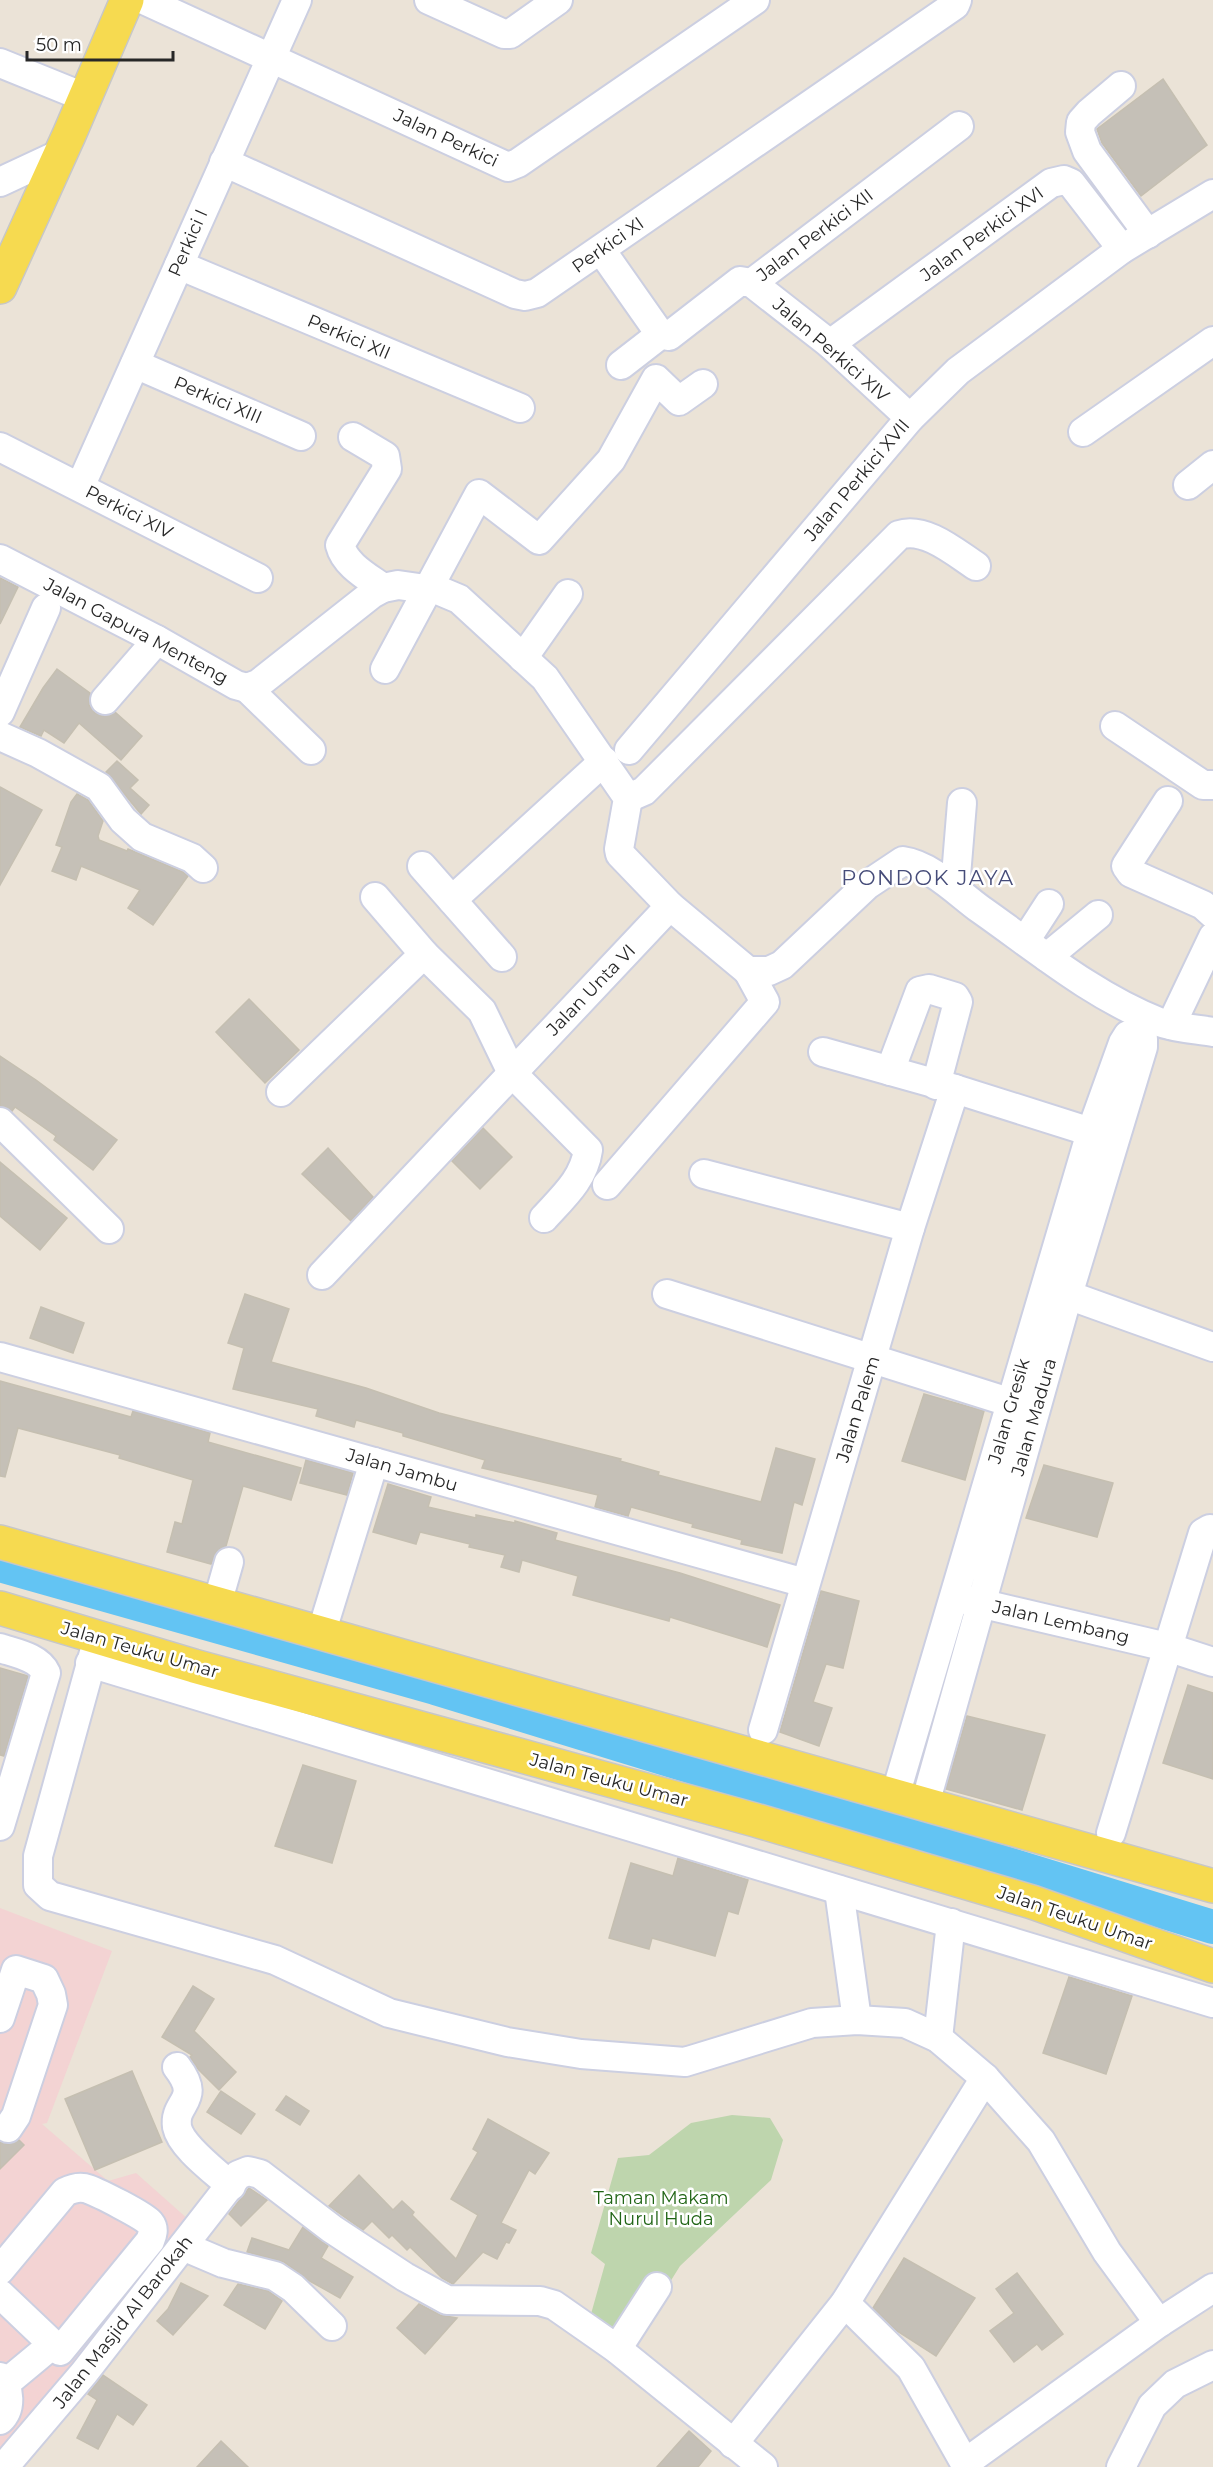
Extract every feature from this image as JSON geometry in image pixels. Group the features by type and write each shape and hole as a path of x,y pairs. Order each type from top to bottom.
{"main road":[{"path":"0,287 65,145 127,0"},
{"path":"0,1542 321,1634 908,1789 1213,1886"},
{"name":"Jalan Teuku Umar","path":"0,1608 94,1650 194,1666 755,1820 1032,1902 1213,1966"}],"street":[{"name":"Jalan Perkici","path":"144,0 508,167 518,163 755,0"},
{"name":"Perkici I","path":"80,487 297,0"},
{"path":"429,0 504,34 510,34 558,0"},
{"name":"Perkici XI","path":"224,162 515,294 525,296 542,290 601,250 955,5 957,0"},
{"path":"0,63 84,97"},
{"path":"0,182 65,145 61,97 48,82"},
{"path":"1121,86 1089,113 1081,122 1080,132 1087,151 1148,234"},
{"name":"Jalan Perkici XII","path":"621,365 740,281 752,283 959,126"},
{"name":"Jalan Perkici XVI","path":"830,344 1058,180 1071,183 1122,249"},
{"path":"1122,249 1213,194"},
{"name":"Jalan Perkici XVII","path":"452,900 617,755 910,418 958,371 1122,249"},
{"path":"601,250 665,335"},
{"name":"Perkici XII","path":"178,265 519,408"},
{"name":"Jalan Perkici XIV","path":"752,283 830,344 910,418"},
{"path":"1083,432 1213,341"},
{"name":"Perkici XIII","path":"135,364 302,436"},
{"path":"385,669 479,494 539,540 612,460 656,379 680,401 703,384"},
{"path":"353,437 385,456 387,469 340,545 342,554 351,564 383,588 398,585 430,589 459,599 545,678 617,755 628,798 620,854 670,906 748,971 765,1002 606,1185"},
{"name":"Perkici XIV","path":"0,447 258,578"},
{"path":"1188,485 1213,465"},
{"path":"628,798 644,791 899,535 906,532 919,534 939,543 976,566"},
{"name":"Jalan Gapura Menteng","path":"0,560 157,640 236,685 247,688 258,684 372,594 383,588"},
{"path":"523,658 568,594"},
{"path":"0,712 46,608"},
{"path":"105,700 157,640"},
{"path":"247,688 311,750"},
{"path":"1115,726 1203,785 1213,785"},
{"path":"0,736 38,753 99,787 123,820 142,837 169,846 192,858 203,868"},
{"path":"1168,801 1126,866 1131,873 1203,905 1213,914"},
{"path":"955,888 962,803"},
{"path":"748,971 769,971 782,965 867,885 903,861 911,862 955,888 1060,968 1159,1022 1213,1032"},
{"path":"423,866 502,957"},
{"path":"375,897 424,954 482,1011 512,1073 588,1150 586,1164 576,1183 544,1218"},
{"path":"1036,949 1049,904"},
{"name":"Jalan Unta VI","path":"322,1275 670,906"},
{"path":"1036,949 1098,915"},
{"path":"1171,1025 1213,937"},
{"path":"281,1092 424,954"},
{"name":"Jalan Palem","path":"763,1730 910,1228 946,1087 958,1002 955,996 929,989 921,991 891,1071"},
{"name":"Jalan Gresik","path":"908,1789 968,1600 1012,1403 1091,1132 1123,1043 1128,1035 1136,1033"},
{"name":"Jalan Madura","path":"908,1789 933,1772 968,1600 1068,1296 1143,1047 1143,1039 1136,1033"},
{"path":"824,1052 1091,1132"},
{"path":"0,1122 109,1229"},
{"path":"704,1174 910,1228"},
{"path":"667,1294 1012,1403"},
{"path":"1068,1296 1213,1347"},
{"name":"Jalan Jambu","path":"0,1357 805,1583"},
{"path":"321,1634 374,1462"},
{"path":"1111,1833 1203,1533 1210,1528 1213,1530"},
{"path":"217,1604 230,1562"},
{"name":"Jalan Lembang","path":"968,1600 1167,1647 1213,1662"},
{"path":"0,1648 37,1661 46,1673 0,1826"},
{"path":"1159,2323 1107,2252 1041,2141 985,2078 938,2038 905,2023 857,2020 812,2023 685,2062 581,2054 507,2042 389,2013 275,1960 50,1896 38,1885 38,1856 94,1650 839,1890 1213,2003"},
{"path":"839,1890 857,2020"},
{"path":"938,2038 951,1923"},
{"path":"0,2018 16,1970 44,1979 53,2005 8,2117"},
{"path":"177,2067 186,2078 189,2094 177,2126 184,2142 235,2180 248,2171 260,2174 332,2229 405,2277 447,2300 540,2301 554,2305 617,2349 763,2467"},
{"path":"734,2444 845,2303 985,2078"},
{"name":"Jalan Masjid Al Barokah","path":"4,2467 84,2373 235,2180"},
{"path":"0,2270 65,2192 73,2188 88,2189 150,2223 153,2234 150,2241 60,2351 0,2294"},
{"path":"183,2246 223,2263 275,2276 293,2288 332,2326"},
{"path":"617,2349 657,2286"},
{"path":"845,2303 911,2368 966,2465 1159,2323 1213,2289"},
{"path":"0,2420 6,2415 9,2401 3,2380 53,2344"},
{"path":"1121,2467 1152,2406 1175,2384 1213,2365"}],"shaded area":[{"path":"0,1908 112,1951 47,2123 42,2124 108,2181 136,2173 189,2220 0,2457"}],"green space":[{"name":"Taman Makam Nurul Huda","path":"732,2115 770,2118 783,2140 771,2180 680,2266 632,2343 591,2314 605,2264 591,2253 618,2158 649,2155 691,2123"}],"building":[{"path":"1163,79 1207,145 1141,196 1102,143 1097,129"},
{"path":"0,578 18,587 0,624"},
{"path":"57,669 90,693 89,705 95,713 102,716 115,712 142,736 121,760 79,723 64,743 44,730 41,736 20,727"},
{"path":"117,761 138,780 130,788 149,805 141,814 106,772"},
{"path":"0,787 42,810 0,885"},
{"path":"77,794 88,800 103,821 98,836 99,840 127,851 128,849 188,876 153,925 128,908 140,890 81,866 76,880 52,871 62,847 56,845 71,802"},
{"path":"249,999 299,1050 265,1083 216,1032"},
{"path":"0,1056 117,1140 93,1170 54,1140 56,1136 15,1107 12,1111 0,1106"},
{"path":"483,1128 512,1157 480,1189 452,1161"},
{"path":"328,1148 373,1197 351,1221 302,1174"},
{"path":"0,1162 67,1218 40,1250 0,1216"},
{"path":"245,1294 289,1309 271,1362 366,1388 439,1413 621,1459 620,1461 659,1472 658,1475 761,1502 776,1448 815,1459 802,1505 794,1502 782,1553 741,1544 742,1540 631,1507 628,1516 595,1507 598,1495 482,1468 485,1460 403,1436 403,1433 356,1420 354,1427 316,1416 318,1409 233,1389 244,1348 228,1343"},
{"path":"41,1307 84,1323 73,1353 30,1338"},
{"path":"0,1381 131,1417 133,1411 210,1433 208,1442 301,1468 291,1500 243,1486 226,1546 217,1551 211,1564 167,1552 175,1522 182,1524 193,1480 119,1458 120,1455 18,1428 5,1477 0,1476"},
{"path":"924,1394 984,1411 965,1480 902,1461"},
{"path":"306,1460 353,1473 347,1495 300,1483"},
{"path":"1044,1465 1113,1483 1097,1537 1026,1518"},
{"path":"388,1484 431,1497 428,1507 476,1518 476,1515 515,1523 515,1521 557,1533 555,1540 680,1573 780,1605 767,1647 670,1617 669,1621 573,1595 578,1576 522,1560 519,1572 501,1567 505,1555 469,1547 470,1544 420,1532 416,1544 373,1532"},
{"path":"821,1591 859,1601 843,1668 826,1664 813,1702 832,1708 819,1746 780,1732"},
{"path":"0,1668 28,1676 4,1756 0,1755"},
{"path":"1188,1685 1213,1693 1213,1779 1163,1763"},
{"path":"967,1716 1045,1735 1022,1810 946,1789"},
{"path":"303,1765 356,1781 332,1863 275,1846"},
{"path":"678,1858 748,1880 738,1914 728,1911 715,1956 652,1938 649,1949 609,1938 631,1863 673,1876"},
{"path":"1069,1977 1132,1996 1106,2074 1043,2053"},
{"path":"193,1986 214,1999 194,2031 236,2072 219,2090 198,2069 190,2057 192,2055 162,2037"},
{"path":"132,2071 162,2142 95,2170 65,2099"},
{"path":"221,2091 255,2114 241,2134 207,2112"},
{"path":"286,2096 309,2111 300,2125 276,2110"},
{"path":"488,2119 549,2153 535,2174 529,2170 501,2223 516,2230 509,2243 506,2242 497,2259 483,2252 453,2284 442,2278 410,2247 407,2250 392,2235 389,2238 372,2221 363,2230 329,2206 359,2175 393,2210 402,2201 414,2212 412,2215 456,2259 478,2215 451,2199 478,2152 473,2149"},
{"path":"19,2140 24,2145 0,2169 0,2142 8,2144"},
{"path":"249,2188 267,2200 241,2226 229,2214"},
{"path":"303,2227 328,2246 321,2258 353,2277 340,2298 308,2280 284,2262 247,2252 252,2238 289,2250"},
{"path":"904,2258 975,2298 936,2356 897,2331 873,2308"},
{"path":"1017,2273 1063,2334 1042,2350 1037,2344 1014,2362 990,2331 1014,2313 996,2289"},
{"path":"181,2283 208,2296 173,2335 157,2321 168,2309"},
{"path":"238,2284 268,2291 282,2301 265,2329 224,2305"},
{"path":"419,2304 440,2315 457,2318 425,2354 397,2328"},
{"path":"103,2375 147,2405 133,2425 117,2414 98,2449 77,2438 97,2400 88,2394"},
{"path":"689,2431 711,2451 698,2467 657,2467"},
{"path":"221,2441 248,2467 197,2467"}],"waterway":[{"path":"0,1565 435,1688 1213,1927"}],"district":[{"name":"PONDOK JAYA","path":"928,878"}]}
